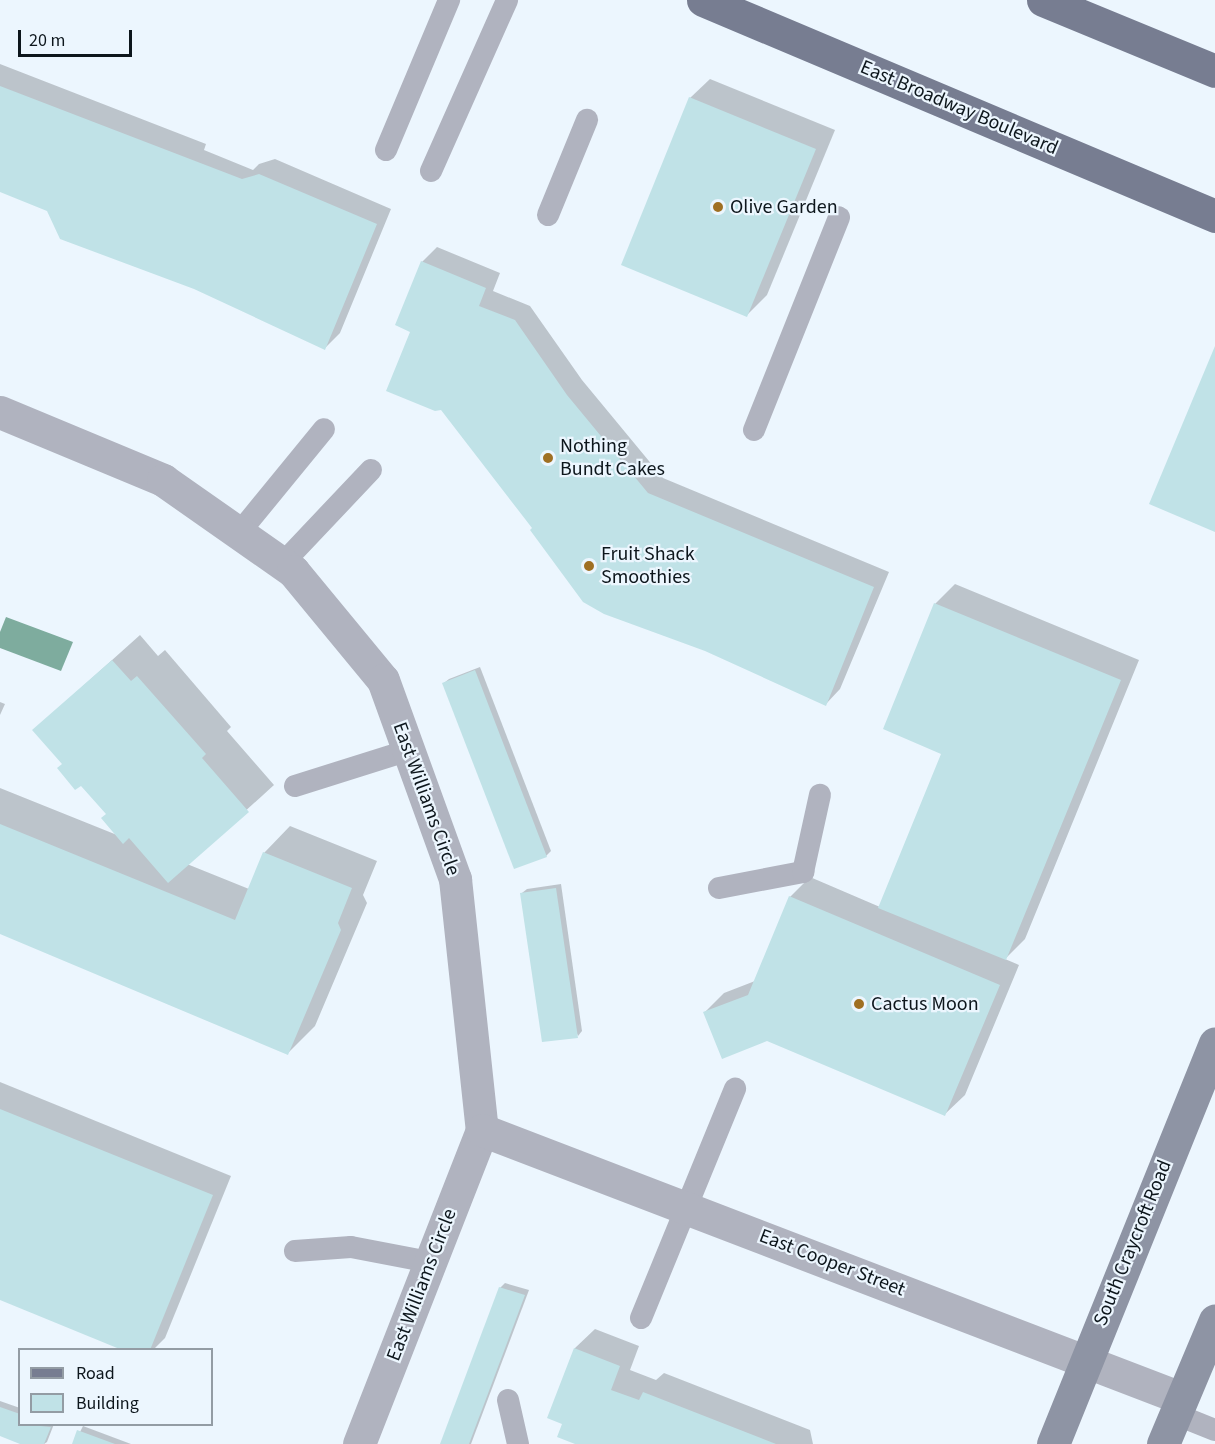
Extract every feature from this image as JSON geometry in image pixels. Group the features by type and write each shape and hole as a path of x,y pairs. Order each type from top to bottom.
{"main road":[{"name":"East Broadway Boulevard","path":"703,0 1215,216"},
{"path":"1043,0 1213,64"},
{"name":"South Craycroft Road","path":"1053,1444 1215,1043"},
{"path":"1163,1444 1178,1406 1212,1336"}],"street":[{"name":"East Williams Circle","path":"0,412 163,480 293,571 383,680 455,879 482,1130 359,1444"},
{"name":"East Cooper Street","path":"482,1130 1086,1360 1178,1406"}],"lane":[{"path":"386,150 449,0"},
{"path":"431,171 507,0"},
{"path":"548,215 587,120"},
{"path":"754,430 839,217"},
{"path":"239,533 324,429"},
{"path":"283,563 371,470"},
{"path":"296,786 409,750"},
{"path":"719,888 803,872 820,795"},
{"path":"641,1318 735,1089"},
{"path":"295,1251 351,1247 430,1262"},
{"path":"508,1400 518,1444"},
{"path":"1178,1406 1215,1430"}],"shaded area":[{"path":"6,617 73,642 61,671 0,648 0,632"}],"building":[{"path":"0,86 242,179 259,174 377,224 325,350 194,289 60,239 47,211 0,192"},
{"name":"Olive Garden","path":"689,97 816,149 747,317 621,265"},
{"path":"421,261 486,288 479,306 515,320 567,395 648,493 874,587 826,706 705,651 604,614 583,602 530,530 532,528 441,410 435,411 386,391 410,332 395,325"},
{"path":"1215,346 1215,532 1149,504"},
{"path":"934,603 1121,680 1006,960 878,908 941,754 883,729"},
{"path":"112,660 131,681 137,676 206,754 202,758 249,812 168,883 129,838 123,844 101,818 106,814 81,786 75,790 57,768 62,764 32,730"},
{"path":"475,670 547,857 514,869 442,683"},
{"path":"0,824 235,920 263,852 352,888 338,923 341,930 288,1055 0,934"},
{"path":"556,888 578,1038 542,1042 520,893"},
{"name":"Cactus Moon","path":"789,896 1000,985 945,1116 767,1041 722,1059 703,1012 748,995"},
{"path":"0,1109 213,1195 151,1348 117,1348 0,1300"},
{"path":"499,1287 525,1295 469,1444 440,1444"},
{"path":"574,1348 620,1366 611,1390 639,1400 643,1392 776,1444 575,1444 557,1437 562,1424 547,1418"},
{"path":"0,1407 18,1413 18,1426 51,1427 44,1444 20,1444 0,1436"},
{"path":"77,1430 115,1444 72,1444"}],"place":[{"name":"Olive Garden","path":"718,207"},
{"name":"Nothing Bundt Cakes","path":"548,458"},
{"name":"Fruit Shack Smoothies","path":"589,566"},
{"name":"Cactus Moon","path":"859,1004"}]}
